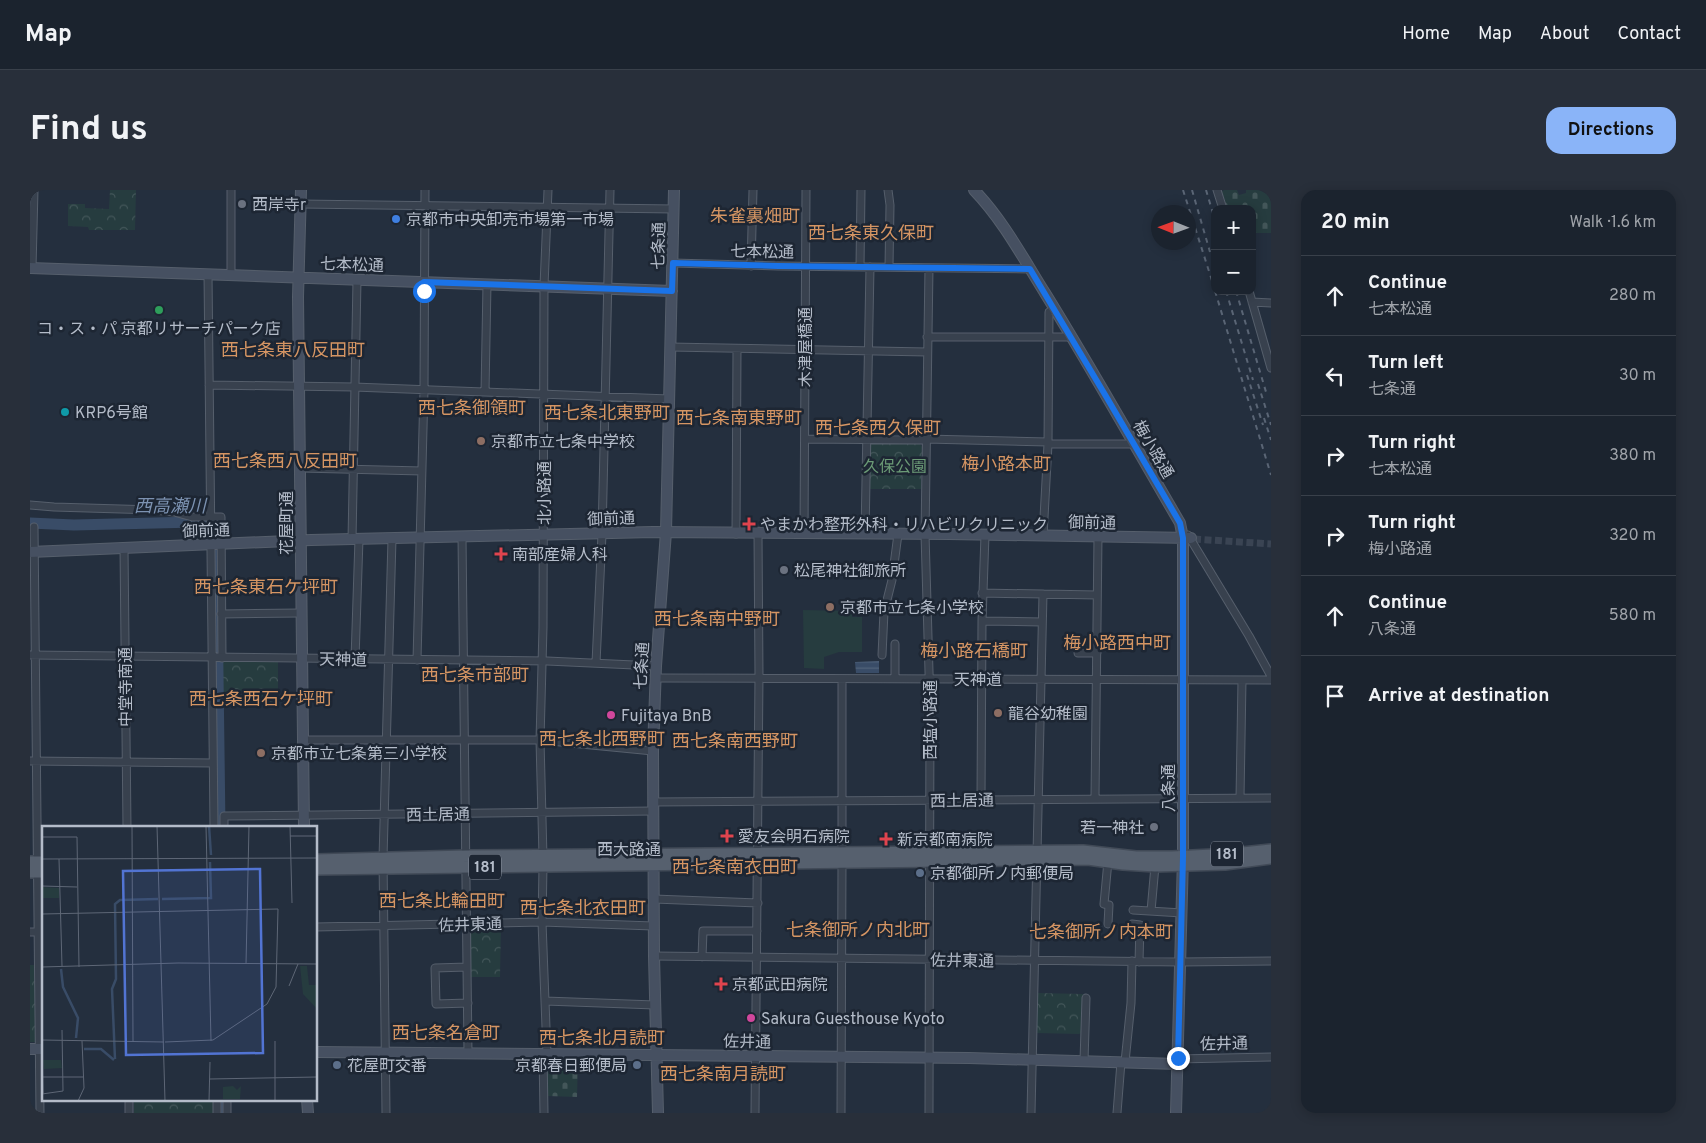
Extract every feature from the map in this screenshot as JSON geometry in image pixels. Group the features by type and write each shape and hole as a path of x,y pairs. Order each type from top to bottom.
{"main road":[{"name":"西大路通","path":"1036,855 1083,850 1136,857 1225,864 1271,858"},
{"name":"西大路通","path":"318,860 383,863 1036,855 1155,866 1271,850"},
{"name":"西大路通","path":"318,869 383,863"}],"street":[{"path":"231,190 231,275"},
{"name":"花屋町通","path":"301,190 298,277 302,541 300,613 304,826"},
{"path":"417,660 424,390 425,190"},
{"name":"北小路通","path":"544,1113 545,1001 540,740 544,535 544,286 548,190"},
{"path":"596,663 602,534 610,190"},
{"name":"七条通","path":"658,1113 653,926 653,751 656,666 666,532 674,190"},
{"path":"751,266 753,190"},
{"name":"木津屋橋通","path":"804,534 806,190"},
{"path":"860,268 861,190"},
{"path":"888,190 890,205 889,267"},
{"name":"梅小路通","path":"974,190 993,213 1055,309 1180,523"},
{"path":"1217,190 1222,205"},
{"path":"31,268 33,194"},
{"path":"300,204 674,209"},
{"name":"七本松通","path":"673,263 860,268 1030,269"},
{"path":"865,534 870,351 870,267"},
{"name":"七本松通","path":"31,268 672,291"},
{"name":"西塩小路通","path":"928,1113 930,679 925,534 929,268"},
{"path":"208,274 211,521 216,544 221,614 217,657"},
{"path":"355,659 354,387 357,280"},
{"path":"485,392 487,284"},
{"path":"1250,295 1271,368"},
{"path":"1252,302 1271,304"},
{"path":"1043,536 1048,443 1049,312 1055,309"},
{"path":"927,337 1071,337"},
{"path":"670,347 927,352"},
{"path":"736,534 737,349"},
{"path":"209,385 354,387 669,399"},
{"path":"805,439 921,440 926,438 1134,444"},
{"path":"300,468 422,471"},
{"path":"30,505 154,510 174,512 211,521 221,517 216,544 217,657 213,763 214,826"},
{"name":"八条通","path":"1176,1113 1183,861 1182,679 1189,538 1180,523"},
{"path":"34,527 32,552 33,761 37,867 40,1113"},
{"name":"御前通","path":"32,552 302,541 666,532 1189,538"},
{"path":"755,1113 758,903 758,534"},
{"path":"882,655 884,612 892,580 898,534"},
{"path":"980,799 982,593 985,535"},
{"path":"462,537 466,740 468,1053"},
{"path":"1095,798 1098,537"},
{"path":"1189,538 1249,636 1271,678"},
{"path":"386,1113 383,863 392,539"},
{"name":"中堂寺南通","path":"124,548 126,826"},
{"path":"982,593 1097,595"},
{"path":"1031,1113 1043,594"},
{"path":"221,614 300,613"},
{"path":"982,621 1042,622"},
{"path":"895,679 896,644"},
{"path":"1078,654 1097,653"},
{"name":"天神道","path":"32,655 542,661 656,666"},
{"name":"天神道","path":"656,678 1242,680 1271,678"},
{"path":"842,679 842,1113"},
{"path":"1240,798 1242,680"},
{"path":"302,740 540,740 653,751"},
{"path":"33,761 213,763"},
{"name":"西土居通","path":"224,826 224,816 542,813 758,802 1271,798"},
{"path":"1108,861 1104,904 1109,905 1108,924"},
{"path":"1151,911 1155,866"},
{"path":"654,899 758,903"},
{"path":"1133,910 1182,913"},
{"name":"佐井東通","path":"318,927 542,922 653,926"},
{"path":"1118,1113 1140,925 1132,924"},
{"path":"702,957 703,931 757,931"},
{"name":"佐井東通","path":"654,956 1181,962 1271,961"},
{"path":"468,967 435,968 436,1004 468,1003"},
{"path":"1084,1061 1086,998"},
{"path":"545,1001 655,1004"},
{"name":"佐井通","path":"318,1052 929,1058 1123,1062 1271,1057"},
{"path":"129,1100 129,1113"},
{"path":"217,1100 217,1113"},
{"path":"227,1100 227,1113"},
{"path":"307,1100 308,1113"}],"green space":[{"path":"110,190 136,190 135,230 89,230 88,227 68,226 68,204 85,204 85,208 109,209"},
{"path":"1224,190 1237,190 1239,195 1246,193 1246,190 1259,190 1271,196 1271,233 1256,233 1256,205 1224,205 1221,192"},
{"name":"久保公園","path":"873,443 920,444 922,447 921,489 869,489 870,446"},
{"path":"803,610 852,611 852,617 862,617 862,652 839,652 824,657 824,669 804,668"},
{"path":"222,660 278,661 278,704 259,704 259,692 222,692"},
{"path":"472,926 501,926 500,977 471,977 470,929"},
{"path":"30,965 36,965 36,1042 30,1042"},
{"path":"1037,993 1083,994 1083,1032 1079,1034 1036,1033"},
{"path":"549,1060 578,1060 577,1097 547,1096 546,1062"},
{"path":"134,1100 213,1100 213,1113 134,1113"}],"water":[{"path":"879,661 879,673 856,673 855,662"}],"waterway":[{"name":"西高瀬川","path":"30,523 74,525 216,523 220,826"},
{"name":"西高瀬川","path":"222,1100 222,1113"}],"tunnel":[{"path":"1194,539 1271,544"}],"railway":[{"path":"1183,190 1211,278"},
{"path":"1192,190 1210,252"},
{"path":"1206,190 1211,207"},
{"path":"1216,295 1271,475"},
{"path":"1227,295 1253,380"},
{"path":"1237,295 1266,392"},
{"path":"1247,375 1263,425"},
{"path":"1258,384 1271,425"},
{"path":"1264,418 1271,440"}],"place":[{"name":"西岸寺r","path":"242,204"},
{"name":"京都市中央卸売市場第一市場","path":"396,219"},
{"name":"コ・ス・パ 京都リサーチパーク店","path":"159,310"},
{"name":"KRP6号館","path":"65,412"},
{"name":"京都市立七条中学校","path":"481,441"},
{"name":"やまかわ整形外科・リハビリクリニック","path":"749,524"},
{"name":"南部産婦人科","path":"501,554"},
{"name":"松尾神社御旅所","path":"784,570"},
{"name":"京都市立七条小学校","path":"830,607"},
{"name":"龍谷幼稚園","path":"998,713"},
{"name":"Fujitaya BnB","path":"611,715"},
{"name":"京都市立七条第三小学校","path":"261,753"},
{"name":"若一神社","path":"1154,827"},
{"name":"愛友会明石病院","path":"727,836"},
{"name":"新京都南病院","path":"886,839"},
{"name":"京都御所ノ内郵便局","path":"920,873"},
{"name":"京都武田病院","path":"721,984"},
{"name":"Sakura Guesthouse Kyoto","path":"751,1018"},
{"name":"花屋町交番","path":"337,1065"},
{"name":"京都春日郵便局","path":"637,1065"}],"district":[{"name":"朱雀裏畑町","path":"755,216"},
{"name":"西七条東久保町","path":"871,233"},
{"name":"西七条東八反田町","path":"293,350"},
{"name":"西七条御領町","path":"472,408"},
{"name":"西七条北東野町","path":"607,413"},
{"name":"西七条南東野町","path":"739,418"},
{"name":"西七条西久保町","path":"878,428"},
{"name":"西七条西八反田町","path":"285,461"},
{"name":"梅小路本町","path":"1006,464"},
{"name":"西七条東石ケ坪町","path":"266,587"},
{"name":"西七条南中野町","path":"717,619"},
{"name":"梅小路西中町","path":"1117,643"},
{"name":"梅小路石橋町","path":"974,651"},
{"name":"西七条市部町","path":"475,675"},
{"name":"西七条西石ケ坪町","path":"261,699"},
{"name":"西七条北西野町","path":"602,739"},
{"name":"西七条南西野町","path":"735,741"},
{"name":"西七条南衣田町","path":"735,867"},
{"name":"西七条比輪田町","path":"442,901"},
{"name":"西七条北衣田町","path":"583,908"},
{"name":"七条御所ノ内北町","path":"858,930"},
{"name":"七条御所ノ内本町","path":"1101,932"},
{"name":"西七条名倉町","path":"446,1033"},
{"name":"西七条北月読町","path":"602,1038"},
{"name":"西七条南月読町","path":"723,1074"}],"route":[{"path":"424,291 424,282 672,291 673,263 860,268 1030,269 1180,523 1183,538 1183,857 1178,1058"}]}
